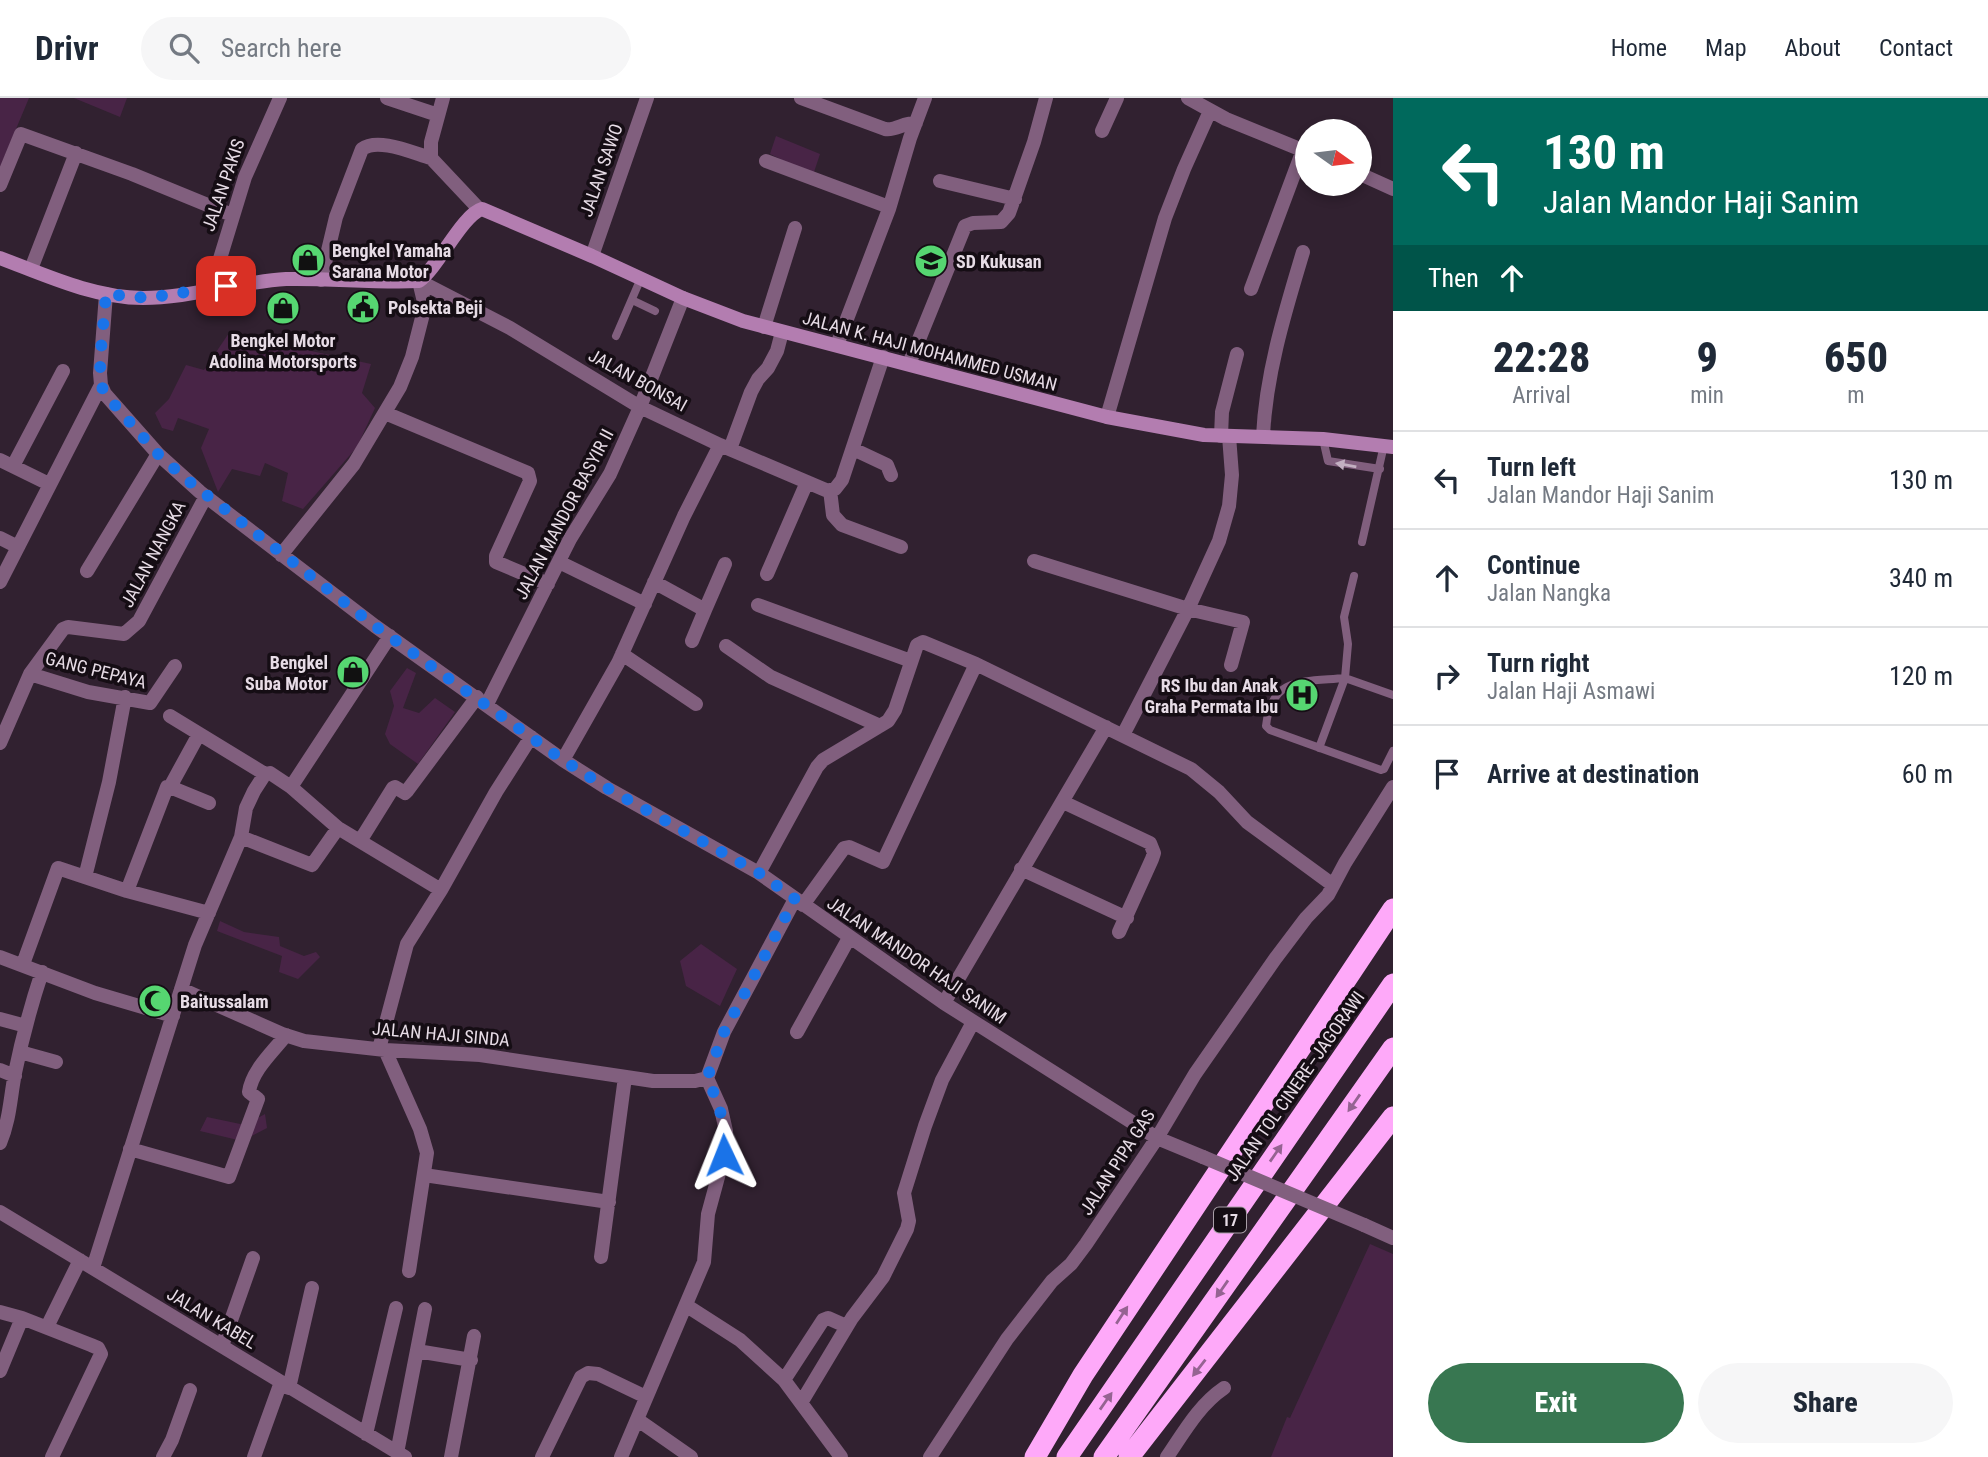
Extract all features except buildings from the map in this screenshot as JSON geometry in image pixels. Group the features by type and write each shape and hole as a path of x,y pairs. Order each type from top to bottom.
{"highway":[{"path":"1035,1457 1083,1375 1393,909"},
{"name":"JALAN TOL CINERE–JAGORAWI","path":"1067,1457 1393,984"},
{"name":"17","path":"1104,1457 1393,1048"},
{"path":"1129,1457 1393,1117"}],"street":[{"name":"JALAN PAKIS","path":"211,288 252,159 280,98"},
{"path":"387,98 438,115"},
{"path":"431,158 430,150 443,98"},
{"name":"JALAN SAWO","path":"592,256 647,98"},
{"path":"801,98 889,130 904,123 916,123"},
{"path":"837,345 889,206 925,98"},
{"path":"908,364 965,226 1000,222 1009,213 1046,98"},
{"path":"1102,131 1117,98"},
{"path":"1188,98 1210,111 1295,147"},
{"path":"1107,417 1165,218 1210,111"},
{"path":"0,185 22,134 132,174 232,215"},
{"path":"321,280 336,217 362,149 370,144 379,144 431,158 479,209 419,281"},
{"path":"31,270 75,153"},
{"path":"766,161 889,206"},
{"path":"1251,289 1295,177"},
{"path":"1372,179 1393,189"},
{"path":"940,181 1015,199"},
{"name":"JALAN K. HAJI MOHAMMED USMAN","path":"479,209 592,256 683,298 764,327 1107,417 1164,429 1225,436 1324,439 1389,446"},
{"path":"764,327 795,228"},
{"path":"1263,436 1269,381 1303,251"},
{"path":"0,258 106,294 147,298 259,281 419,281"},
{"path":"281,555 355,464 407,371 421,329 425,306 419,281"},
{"name":"JALAN BONSAI","path":"419,281 510,328 640,407 725,447 830,491"},
{"path":"0,582 101,385 106,294"},
{"name":"JALAN MANDOR BASYIR II","path":"360,841 393,788 397,787 405,793 482,701 548,584 570,539 610,474 683,298"},
{"path":"563,760 622,654 654,582 751,392 777,351 782,332"},
{"path":"1123,735 1206,572 1229,506 1232,475 1222,412 1237,354"},
{"path":"883,357 842,480 830,491 833,515 842,525 901,547"},
{"path":"49,484 6,463 63,371"},
{"name":"JALAN NANGKA","path":"0,743 30,674 63,629 68,627 117,635 132,629 139,621 206,496 158,454 114,407 101,385"},
{"path":"385,413 528,473 530,481 496,556 496,562 548,584"},
{"path":"853,449 887,465 891,475"},
{"path":"87,571 158,454"},
{"path":"767,574 807,482"},
{"name":"JALAN MANDOR HAJI SANIM","path":"206,496 390,636 563,760 618,795 759,873 944,1003 1157,1138 1393,1238"},
{"path":"0,538 18,547"},
{"path":"1034,561 1188,609 1243,622 1231,665"},
{"path":"559,562 645,604"},
{"path":"692,641 725,564"},
{"path":"654,582 705,610"},
{"path":"758,605 911,661"},
{"path":"291,787 390,636"},
{"path":"759,873 817,767 888,720 895,710 917,645 923,642 976,664 1191,769 1219,792 1247,822 1333,885"},
{"path":"726,646 771,677 880,726"},
{"path":"622,654 696,704"},
{"path":"621,1457 704,1262 711,1200 719,1182 726,1131 721,1109 707,1078 724,1032 799,902 844,848 849,847 883,862 976,664"},
{"name":"GANG PEPAYA","path":"30,674 88,692 150,703 175,666"},
{"path":"85,877 109,782 125,697"},
{"path":"170,716 265,774 270,773 291,787 338,828 441,890"},
{"path":"944,1003 1106,727"},
{"path":"127,891 167,787 170,787 199,734"},
{"path":"409,1271 426,1146 382,1049 407,944 531,737"},
{"path":"93,1268 195,944 241,837 246,808 258,782 265,774"},
{"path":"170,787 209,803"},
{"name":"JALAN PIPA GAS","path":"930,1457 1007,1339 1052,1281 1071,1264 1086,1244 1157,1138 1195,1074 1275,959 1306,918 1328,895 1393,787"},
{"path":"1063,802 1150,843 1153,848 1152,859 1119,932"},
{"path":"241,837 312,865 338,828"},
{"path":"23,964 56,870 61,868 127,891 209,913"},
{"path":"1021,869 1127,918"},
{"path":"797,1032 849,938"},
{"path":"0,957 95,993 173,1016"},
{"path":"0,1143 10,1113 20,1052 42,972"},
{"name":"JALAN HAJI SINDA","path":"181,989 304,1041 480,1055 653,1081 677,1082 707,1078"},
{"path":"0,1019 26,1027"},
{"path":"801,1403 846,1326 883,1278 907,1229 909,1221 904,1193 919,1145 942,1080 973,1022"},
{"path":"130,1149 229,1177 258,1100 249,1092 251,1082 286,1035"},
{"path":"20,1052 57,1062"},
{"path":"0,1070 15,1076"},
{"path":"601,1257 625,1077"},
{"path":"424,1175 609,1202"},
{"name":"JALAN KABEL","path":"0,1212 401,1455"},
{"path":"222,1346 253,1258"},
{"path":"47,1327 80,1260"},
{"path":"254,1457 285,1385 312,1288"},
{"path":"687,1306 740,1340 785,1380 841,1457"},
{"path":"366,1434 396,1308"},
{"path":"401,1455 425,1309"},
{"path":"0,1312 47,1327 98,1348 101,1354 52,1457"},
{"path":"0,1371 22,1318"},
{"path":"785,1380 823,1320 828,1318 846,1326"},
{"path":"451,1457 474,1336"},
{"path":"417,1351 471,1360"},
{"path":"542,1457 581,1377 588,1373 598,1374 646,1397"},
{"path":"1167,1457 1201,1408 1224,1388"},
{"path":"163,1457 190,1390"},
{"path":"638,1420 691,1457"}],"lane":[{"path":"616,336 641,278"},
{"path":"632,300 655,311"},
{"path":"1324,439 1328,461 1380,469"},
{"path":"1362,542 1380,469 1389,446"},
{"path":"1319,748 1345,678 1348,644 1344,617 1354,576"},
{"path":"1393,695 1345,678 1291,684 1279,691 1265,723 1267,729 1381,770 1393,751"}],"shaded area":[{"path":"0,98 29,98 0,167"},
{"path":"74,98 127,98 120,117"},
{"path":"776,136 820,154 813,175 770,154"},
{"path":"229,333 371,364 362,393 375,408 357,447 303,509 282,501 288,473 265,463 260,476 232,469 218,492 201,448 209,429 178,418 173,431 162,428 155,413 169,399 186,365 204,370"},
{"path":"407,668 416,673 403,708 419,713 435,698 455,712 418,764 390,744 385,734 394,706 390,691"},
{"path":"220,921 244,932 279,937 280,946 304,956 316,952 320,957 298,979 279,972 282,956 217,931"},
{"path":"701,944 737,969 720,1006 686,986 680,961"},
{"path":"265,1114 267,1128 242,1141 200,1131 207,1117 245,1125"},
{"path":"1370,1244 1393,1254 1393,1457 1271,1457 1287,1417 1290,1418"}],"place":[{"name":"Bengkel Yamaha Sarana Motor","path":"308,260"},
{"name":"SD Kukusan","path":"931,261"},
{"name":"Polsekta Beji","path":"363,307"},
{"name":"Bengkel Motor Adolina Motorsports","path":"283,308"},
{"name":"Bengkel Suba Motor","path":"353,672"},
{"name":"RS Ibu dan Anak Graha Permata Ibu","path":"1302,695"},
{"name":"Baitussalam","path":"155,1001"}],"route":[{"path":"226,286 147,298 106,294 100,361 101,385 114,407 158,454 206,496 375,626 563,760 607,788 759,873 795,899 724,1032 707,1078 721,1109 726,1131 724,1155"}]}
